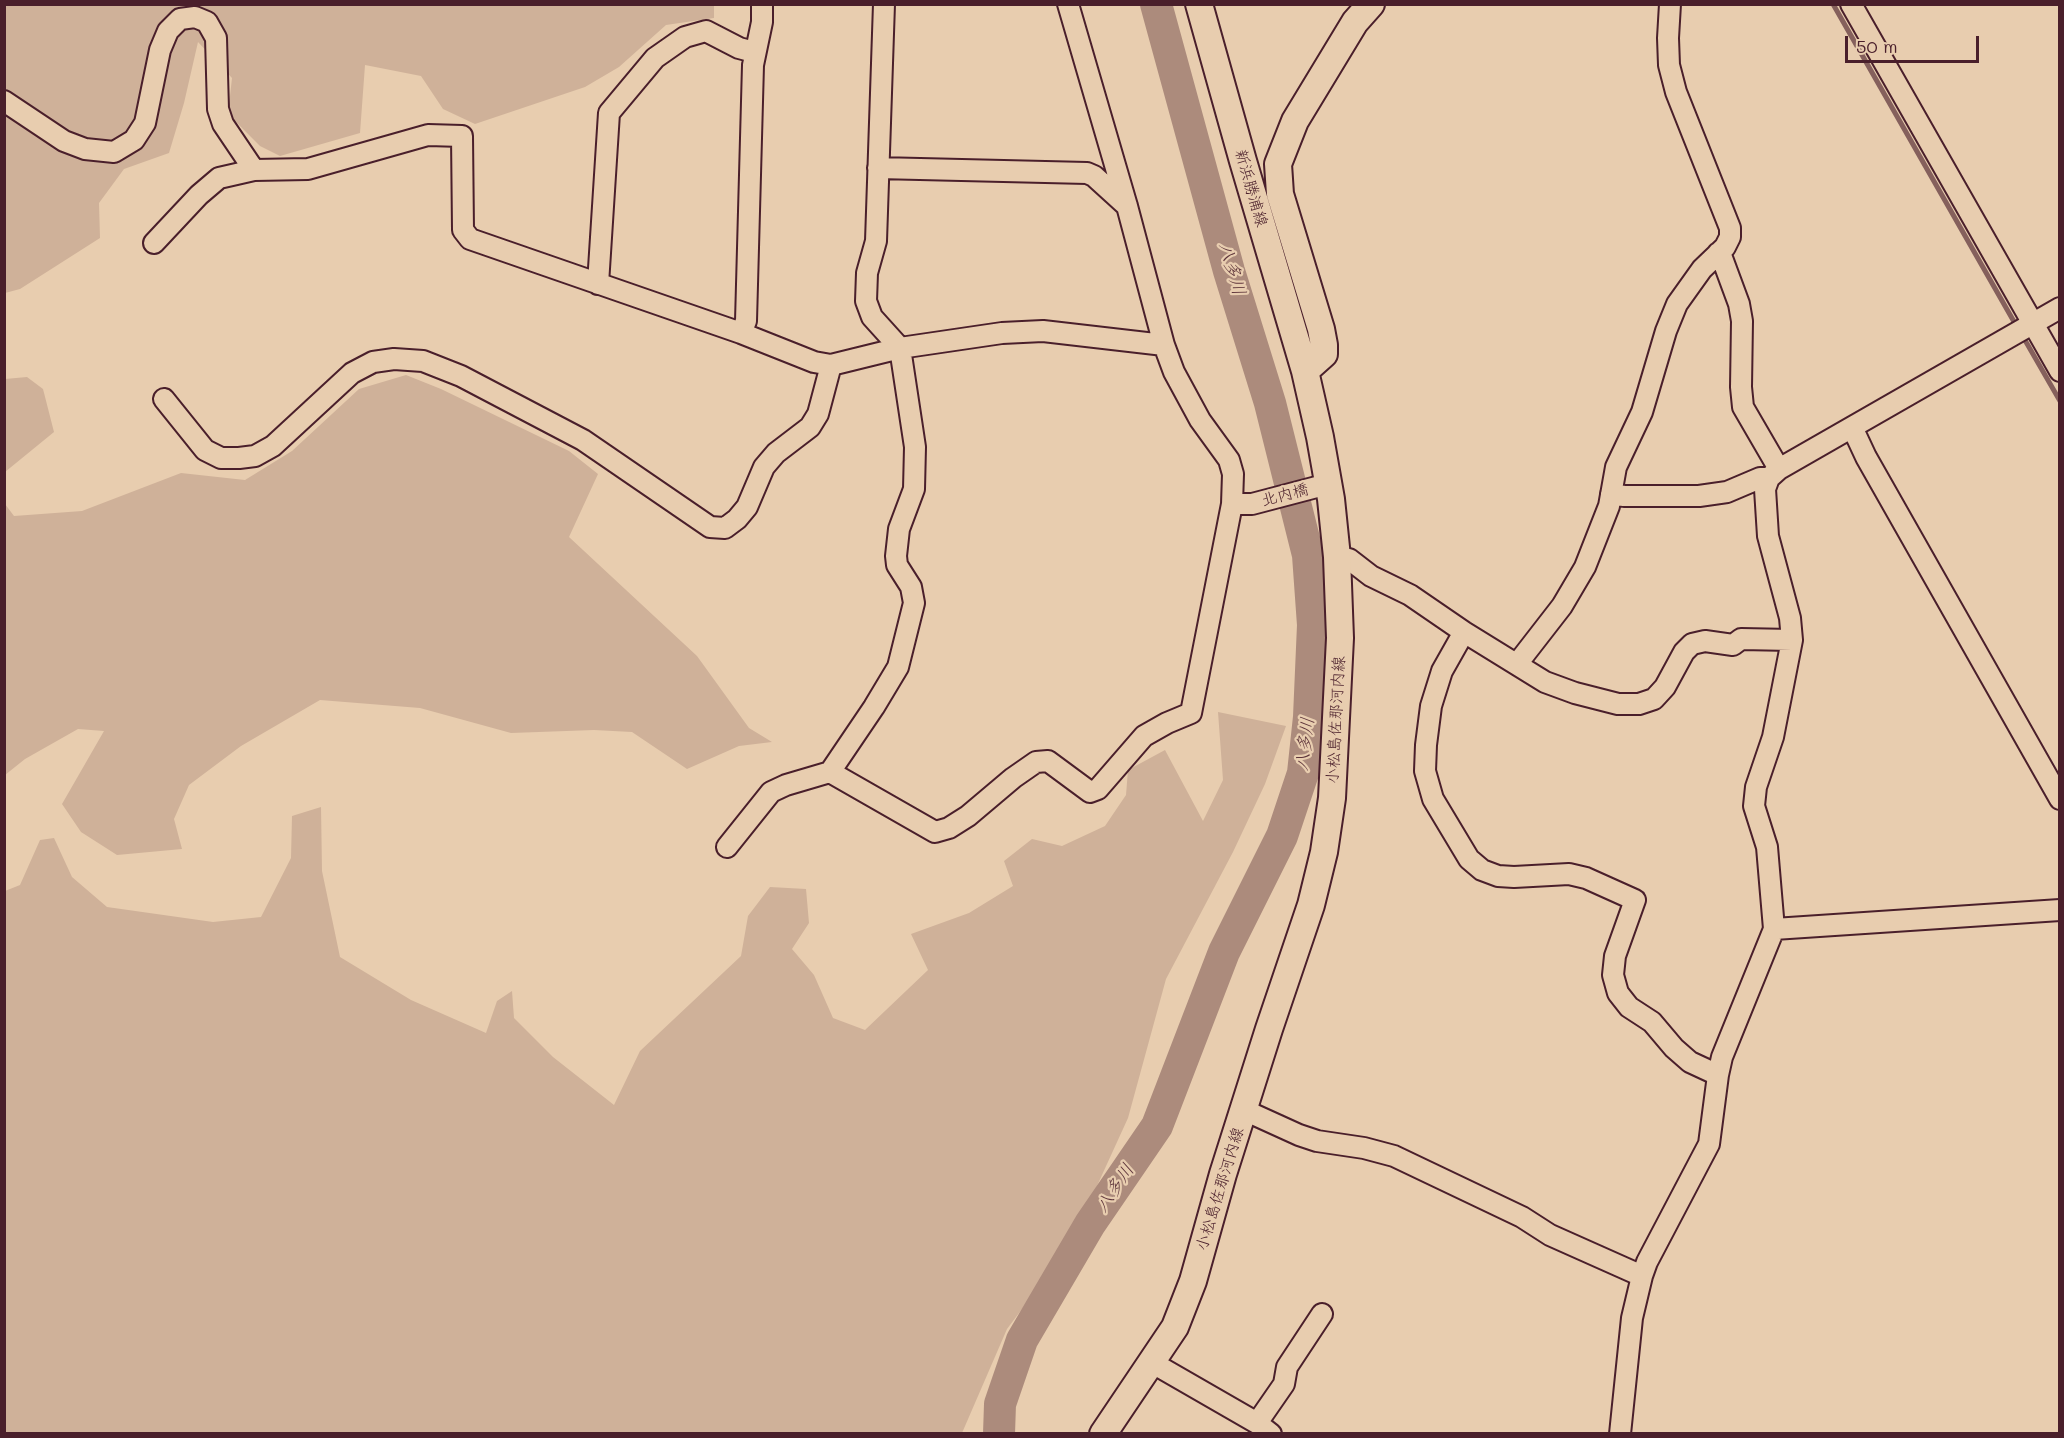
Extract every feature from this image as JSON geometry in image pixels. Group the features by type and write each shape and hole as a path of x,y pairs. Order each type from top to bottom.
{"main road":[{"name":"新浜勝浦線","path":"1199,4 1305,370"},
{"path":"1305,370 1324,354 1324,345 1280,194 1278,164 1295,121 1363,7"},
{"name":"小松島佐那河内線","path":"1103,1434 1175,1327 1193,1281 1244,1110 1311,905 1324,852 1332,798 1340,638 1337,557 1305,370"}],"street":[{"path":"741,333 746,321 754,52 762,22 762,4"},
{"path":"727,847 771,792 786,785 830,772 898,667 914,603 910,587 897,565 896,556 899,529 914,489 916,474 915,447 900,348 872,317 866,301 867,273 876,241 884,4"},
{"path":"830,772 935,832 949,828 968,816 1036,762 1048,761 1090,792 1098,789 1144,736 1191,713 1232,504 1233,474 1229,460 1200,420 1174,372 1164,345 1127,206 1068,4"},
{"path":"1517,664 1562,606 1586,567 1609,506 1616,467 1642,412 1666,331 1677,304 1702,269 1725,247 1730,237 1730,228 1669,65 1670,4"},
{"path":"1851,4 2024,329 2060,371"},
{"path":"4,101 64,141 85,149 114,152 134,140 145,123 160,50 168,31 180,19 195,17 207,21 216,38 218,109 223,124 254,170"},
{"path":"598,284 609,113 655,58 685,37 706,32 754,52"},
{"path":"154,243 199,195 219,178 254,170 308,169 357,153 428,135 462,136 463,230 470,238 741,333 814,362 831,364 900,348 1002,333 1043,331 1164,345"},
{"path":"878,168 1087,173 1094,176 1127,206"},
{"path":"1718,253 1722,258 1742,321 1743,407 1774,474"},
{"path":"1611,494 1699,496 1727,492 1774,474 2060,308"},
{"path":"164,399 205,450 221,458 255,456 273,446 352,373 373,362 394,359 423,361 461,376 583,440 710,527 725,528 747,507 764,467 776,453 810,427 818,414 831,364"},
{"path":"1852,427 1866,457 2060,799"},
{"path":"1620,1434 1632,1318 1642,1276 1647,1262 1709,1144 1722,1057 1774,929 1767,847 1754,806 1756,787 1773,737 1792,640 1790,618 1768,536 1765,489 1774,474"},
{"name":"北内橋","path":"1232,504 1252,504 1323,485"},
{"path":"1337,557 1349,559 1371,576 1410,595 1464,632 1545,682 1575,693 1618,704 1639,704 1654,699 1665,687 1684,652 1692,644 1705,641 1733,645 1741,639 1792,640"},
{"path":"1464,632 1442,671 1431,706 1425,771 1433,799 1469,859 1482,870 1498,876 1514,877 1569,874 1586,878 1635,900 1615,956 1613,975 1618,993 1629,1007 1652,1022 1674,1048 1690,1062 1718,1075"},
{"path":"1774,929 2060,910"},
{"path":"1244,1110 1317,1141 1364,1148 1394,1156 1522,1217 1550,1235 1642,1276"},
{"path":"1151,1362 1264,1428 1284,1384 1287,1367 1322,1314"}],"shaded area":[{"path":"714,4 714,18 666,25 619,67 585,87 475,124 443,109 421,76 365,65 360,133 280,156 260,146 228,114 232,78 198,42 184,103 169,153 124,169 99,203 100,238 20,289 5,293 4,5"},
{"path":"406,375 441,389 569,451 598,474 569,537 697,656 749,728 772,742 739,746 687,769 632,732 594,730 511,733 420,708 320,700 241,746 189,785 174,819 182,849 117,855 81,832 62,804 104,731 78,729 25,759 5,775 5,504 14,516 82,511 181,473 245,480 292,451 359,389"},
{"path":"27,377 43,389 54,432 5,472 5,379"},
{"path":"1218,712 1286,726 1265,784 1233,852 1166,979 1128,1118 1070,1245 1007,1329 962,1433 5,1433 5,891 20,885 40,840 54,838 72,877 107,907 213,922 261,917 291,858 292,816 321,807 322,871 340,957 411,1000 486,1033 497,1001 512,991 514,1018 553,1057 614,1105 640,1051 741,956 748,916 770,887 806,889 809,923 792,949 814,975 833,1018 865,1030 928,970 911,934 969,913 1013,886 1004,861 1032,839 1062,846 1105,826 1126,795 1128,770 1165,750 1203,821 1223,780"}],"waterway":[{"name":"八多川","path":"999,1434 1000,1404 1022,1340 1090,1224 1157,1126 1224,952 1282,836 1303,773 1309,717 1313,625 1308,555 1270,403 1229,271 1156,4"},
{"path":"1833,4 2017,327"},
{"path":"2022,335 2060,401"}]}
